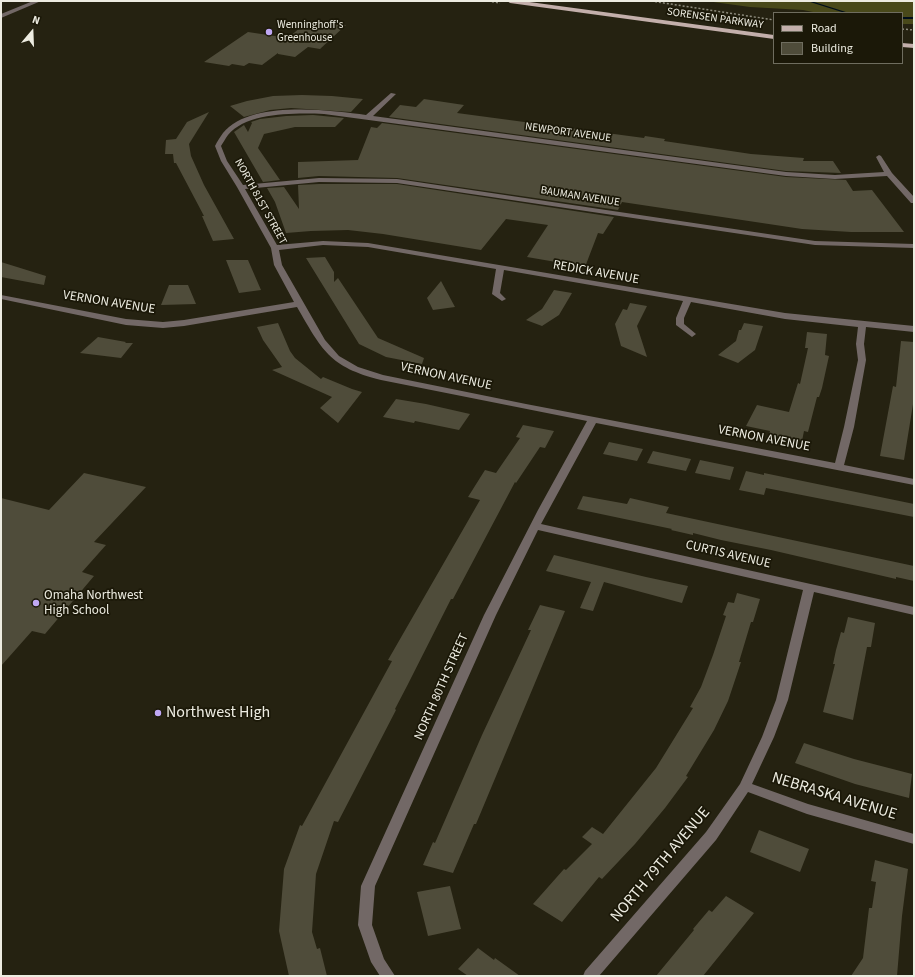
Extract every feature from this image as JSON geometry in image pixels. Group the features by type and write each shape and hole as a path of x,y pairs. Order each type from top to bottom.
{"main road":[{"name":"SORENSEN PARKWAY","path":"510,1 773,37"},
{"name":"SORENSEN PARKWAY","path":"552,1 773,31"},
{"path":"903,45 914,46"},
{"path":"903,51 914,52"}],"street":[{"path":"1,16 38,1"},
{"path":"368,117 393,94"},
{"name":"NEWPORT AVENUE","path":"246,121 269,114 297,110 325,111 786,174 834,177 889,174"},
{"name":"NORTH 81ST STREET","path":"246,121 231,129 221,137 218,146 227,166 242,187 275,248 278,265 299,304"},
{"path":"878,157 889,174 914,201"},
{"name":"BAUMAN AVENUE","path":"242,187 312,180 343,179 397,181 815,243 914,246"},
{"name":"REDICK AVENUE","path":"275,248 323,243 368,245 688,300 823,321 914,329"},
{"path":"500,268 495,286 496,294 502,300"},
{"name":"VERNON AVENUE","path":"1,297 126,322 163,325 184,323 299,304 321,341 336,358 355,369 381,377 526,407 839,466 914,482"},
{"path":"688,300 680,318 680,324 692,334"},
{"path":"839,466 849,427 862,360 860,344 862,325"},
{"name":"NORTH 80TH STREET","path":"388,976 378,962 365,925 368,886 490,615 543,510 593,419"},
{"name":"CURTIS AVENUE","path":"536,526 914,611"},
{"name":"NORTH 79TH AVENUE","path":"590,976 711,836 745,786 768,737 782,700 809,588"},
{"name":"NEBRASKA AVENUE","path":"745,786 815,812 914,839"}],"path":[{"path":"651,1 773,20"},
{"path":"903,29 914,30"}],"shaded area":[{"path":"706,1 914,1 914,24 903,24 903,12 813,12 803,10 750,7"}],"building":[{"path":"308,21 346,25 320,49 308,47 295,57 278,53 262,65 249,63 244,66 232,64 229,66 204,62 248,32 288,38"},
{"path":"302,95 363,99 351,112 291,108 270,110 244,117 230,106 273,96"},
{"path":"424,99 464,105 457,113 644,138 645,136 665,139 664,141 751,154 804,158 803,161 833,161 841,173 786,171 389,117 400,105 416,107"},
{"path":"209,112 189,144 191,156 204,185 234,239 213,241 202,216 204,216 176,163 174,163 173,154 165,154 166,140 176,139 187,122"},
{"path":"313,115 344,118 335,127 295,127 264,134 258,148 280,180 263,182 234,132 244,125 248,132 252,123 251,122 260,119"},
{"path":"382,123 786,177 846,180 853,191 872,190 904,232 851,232 802,229 622,202 618,210 397,178 319,176 298,178 298,162 358,160 371,127 377,128"},
{"path":"397,184 614,217 603,234 598,233 585,267 527,257 548,225 506,219 481,250 383,234 348,230 286,233 275,202 267,188 284,187 299,209 298,185"},
{"path":"325,257 334,272 334,282 338,278 378,338 424,358 422,364 386,357 359,344 306,258"},
{"path":"226,260 248,260 261,290 239,293"},
{"path":"1,262 46,276 44,285 1,277"},
{"path":"441,281 455,307 433,310 427,298"},
{"path":"169,285 188,285 196,304 161,305"},
{"path":"554,290 572,293 559,315 542,326 526,320 542,309"},
{"path":"630,303 647,306 637,326 647,357 621,346 615,324 623,309 627,310"},
{"path":"278,323 290,351 295,358 321,379 323,377 362,392 338,423 320,408 332,397 272,370 282,367 263,340 257,327"},
{"path":"744,323 763,326 755,350 738,363 718,355 736,341 739,330 741,330"},
{"path":"807,332 827,334 825,355 829,356 822,388 819,397 817,397 808,432 804,431 802,441 769,435 770,431 746,426 757,405 789,412 798,383 800,384 808,348 805,348"},
{"path":"98,337 126,342 125,343 133,343 121,358 80,353"},
{"path":"901,341 914,342 914,398 904,460 880,456 893,386 896,387"},
{"path":"396,399 470,414 459,430 415,421 414,423 383,417"},
{"path":"523,425 554,431 545,448 540,447 516,483 515,482 453,599 451,599 338,822 334,821 316,874 312,932 317,949 320,948 327,976 289,976 279,931 284,869 300,825 302,826 392,661 388,660 480,500 468,497 485,470 496,473 520,438 516,437"},
{"path":"609,442 643,449 637,461 603,454"},
{"path":"653,451 691,459 686,471 647,463"},
{"path":"700,460 734,467 730,480 695,473"},
{"path":"746,471 764,475 764,473 914,504 914,517 766,488 764,495 739,490"},
{"name":"Omaha Northwest High School","path":"84,473 146,487 94,542 106,545 82,572 94,576 45,634 32,631 1,666 1,498 49,510"},
{"path":"583,496 627,504 630,498 669,507 666,513 914,566 914,581 896,577 896,579 771,550 693,533 693,535 671,530 672,529 577,509"},
{"path":"554,555 688,586 682,603 604,582 593,611 580,608 591,582 546,571"},
{"path":"737,593 760,599 753,622 751,622 739,662 741,662 728,701 714,730 686,776 688,777 665,808 635,844 602,879 599,877 562,922 533,904 564,869 566,870 592,844 582,837 592,827 603,834 656,768 693,708 690,707 701,687 726,616 723,615 728,602 734,603"},
{"path":"540,605 565,611 476,824 474,824 453,873 423,865 433,842 435,843 482,735 531,630 528,630"},
{"path":"848,617 875,623 871,647 867,647 853,720 823,712 835,664 833,664 836,650 841,632 844,633"},
{"path":"804,743 854,759 912,774 909,798 855,784 795,763"},
{"path":"759,830 809,849 800,872 750,852"},
{"path":"875,860 908,869 897,976 851,976 863,958 869,908 872,908 876,882 871,881"},
{"path":"450,886 461,929 428,936 417,892"},
{"path":"726,896 754,913 703,976 656,976 709,910 712,912"},
{"path":"478,948 520,976 468,976 458,969"}],"waterway":[{"path":"808,1 845,12"},
{"path":"903,18 914,18"}],"place":[{"name":"Wenninghoff's Greenhouse","path":"269,32"},
{"name":"Omaha Northwest High School","path":"36,603"},
{"name":"Northwest High","path":"158,713"}]}
